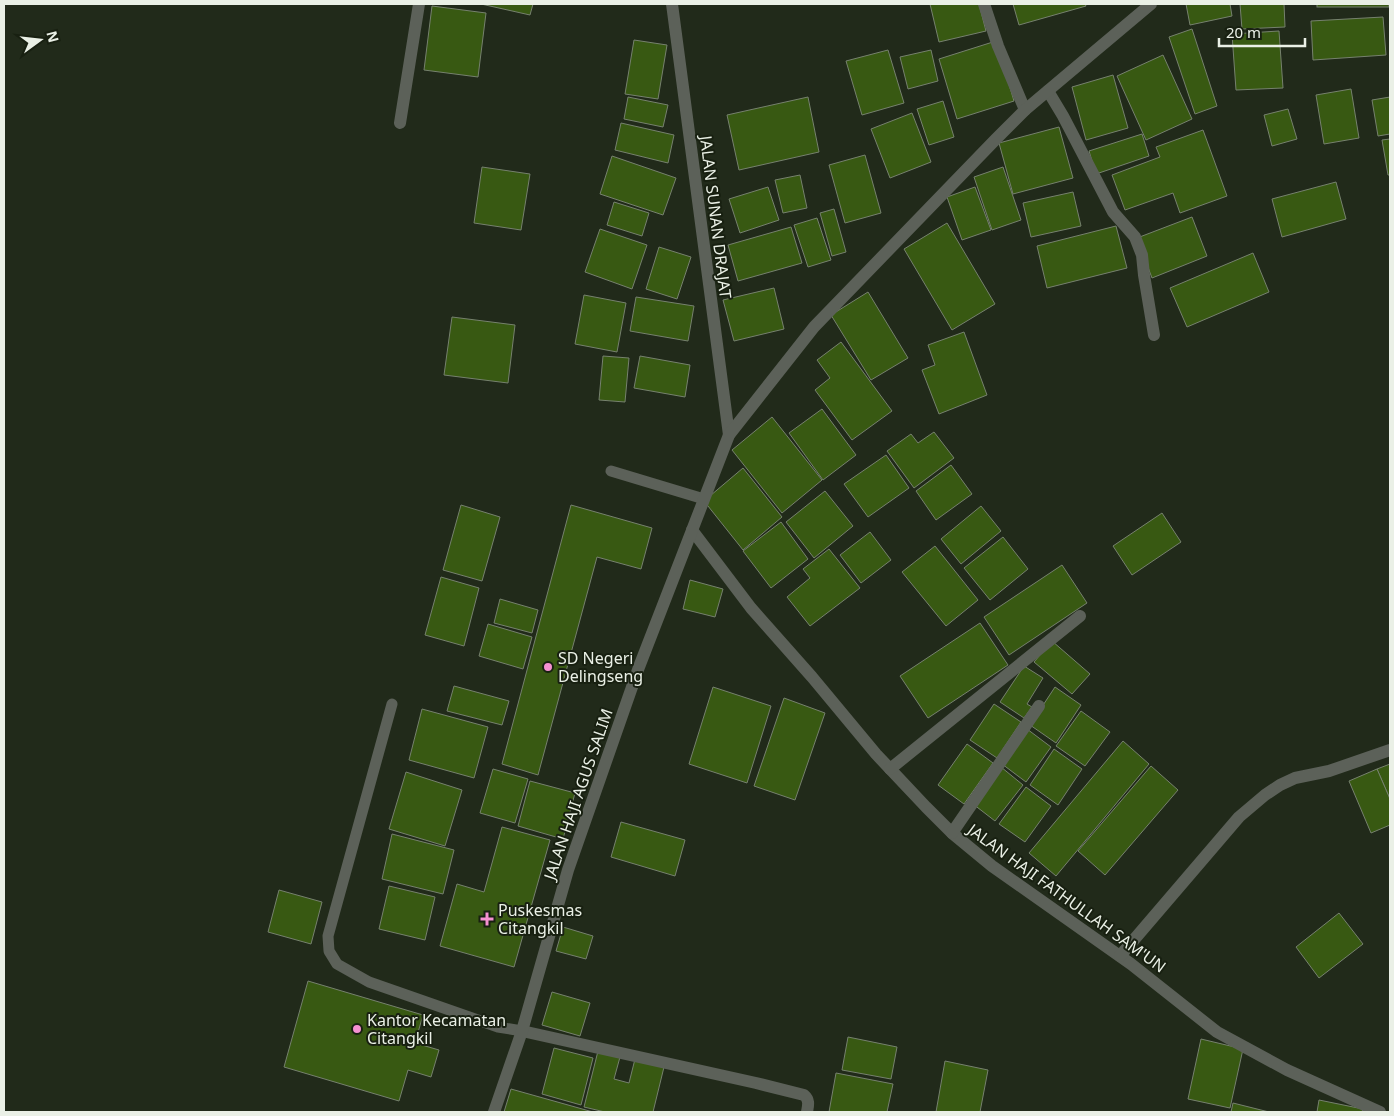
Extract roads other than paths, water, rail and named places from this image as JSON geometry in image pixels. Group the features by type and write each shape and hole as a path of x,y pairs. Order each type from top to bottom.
{"street":[{"path":"400,123 419,4"},
{"name":"JALAN SUNAN DRAJAT","path":"672,4 729,435"},
{"path":"984,4 998,46 1025,110"},
{"path":"729,435 814,327 996,138 1025,110 1151,4"},
{"path":"1048,91 1113,212 1135,237 1142,255 1154,335"},
{"name":"JALAN HAJI AGUS SALIM","path":"494,1112 522,1031 568,870 639,667 729,435"},
{"name":"JALAN HAJI FATHULLAH SAM'UN","path":"692,530 751,608 876,754 952,833 992,866 1120,956 1217,1032 1287,1070 1380,1112"},
{"path":"890,769 1080,616"},
{"path":"952,833 1039,706"},
{"path":"1120,956 1239,817 1265,795 1294,778 1329,771 1390,750"},
{"path":"522,1031 804,1095 808,1098 809,1102 807,1112"}],"lane":[{"path":"611,471 704,499"},
{"path":"392,704 328,936 329,951 337,964 369,982 498,1027 522,1031"}],"place":[{"name":"SD Negeri Delingseng","path":"548,667"},
{"name":"Puskesmas Citangkil","path":"487,919"},
{"name":"Kantor Kecamatan Citangkil","path":"357,1029"}]}
